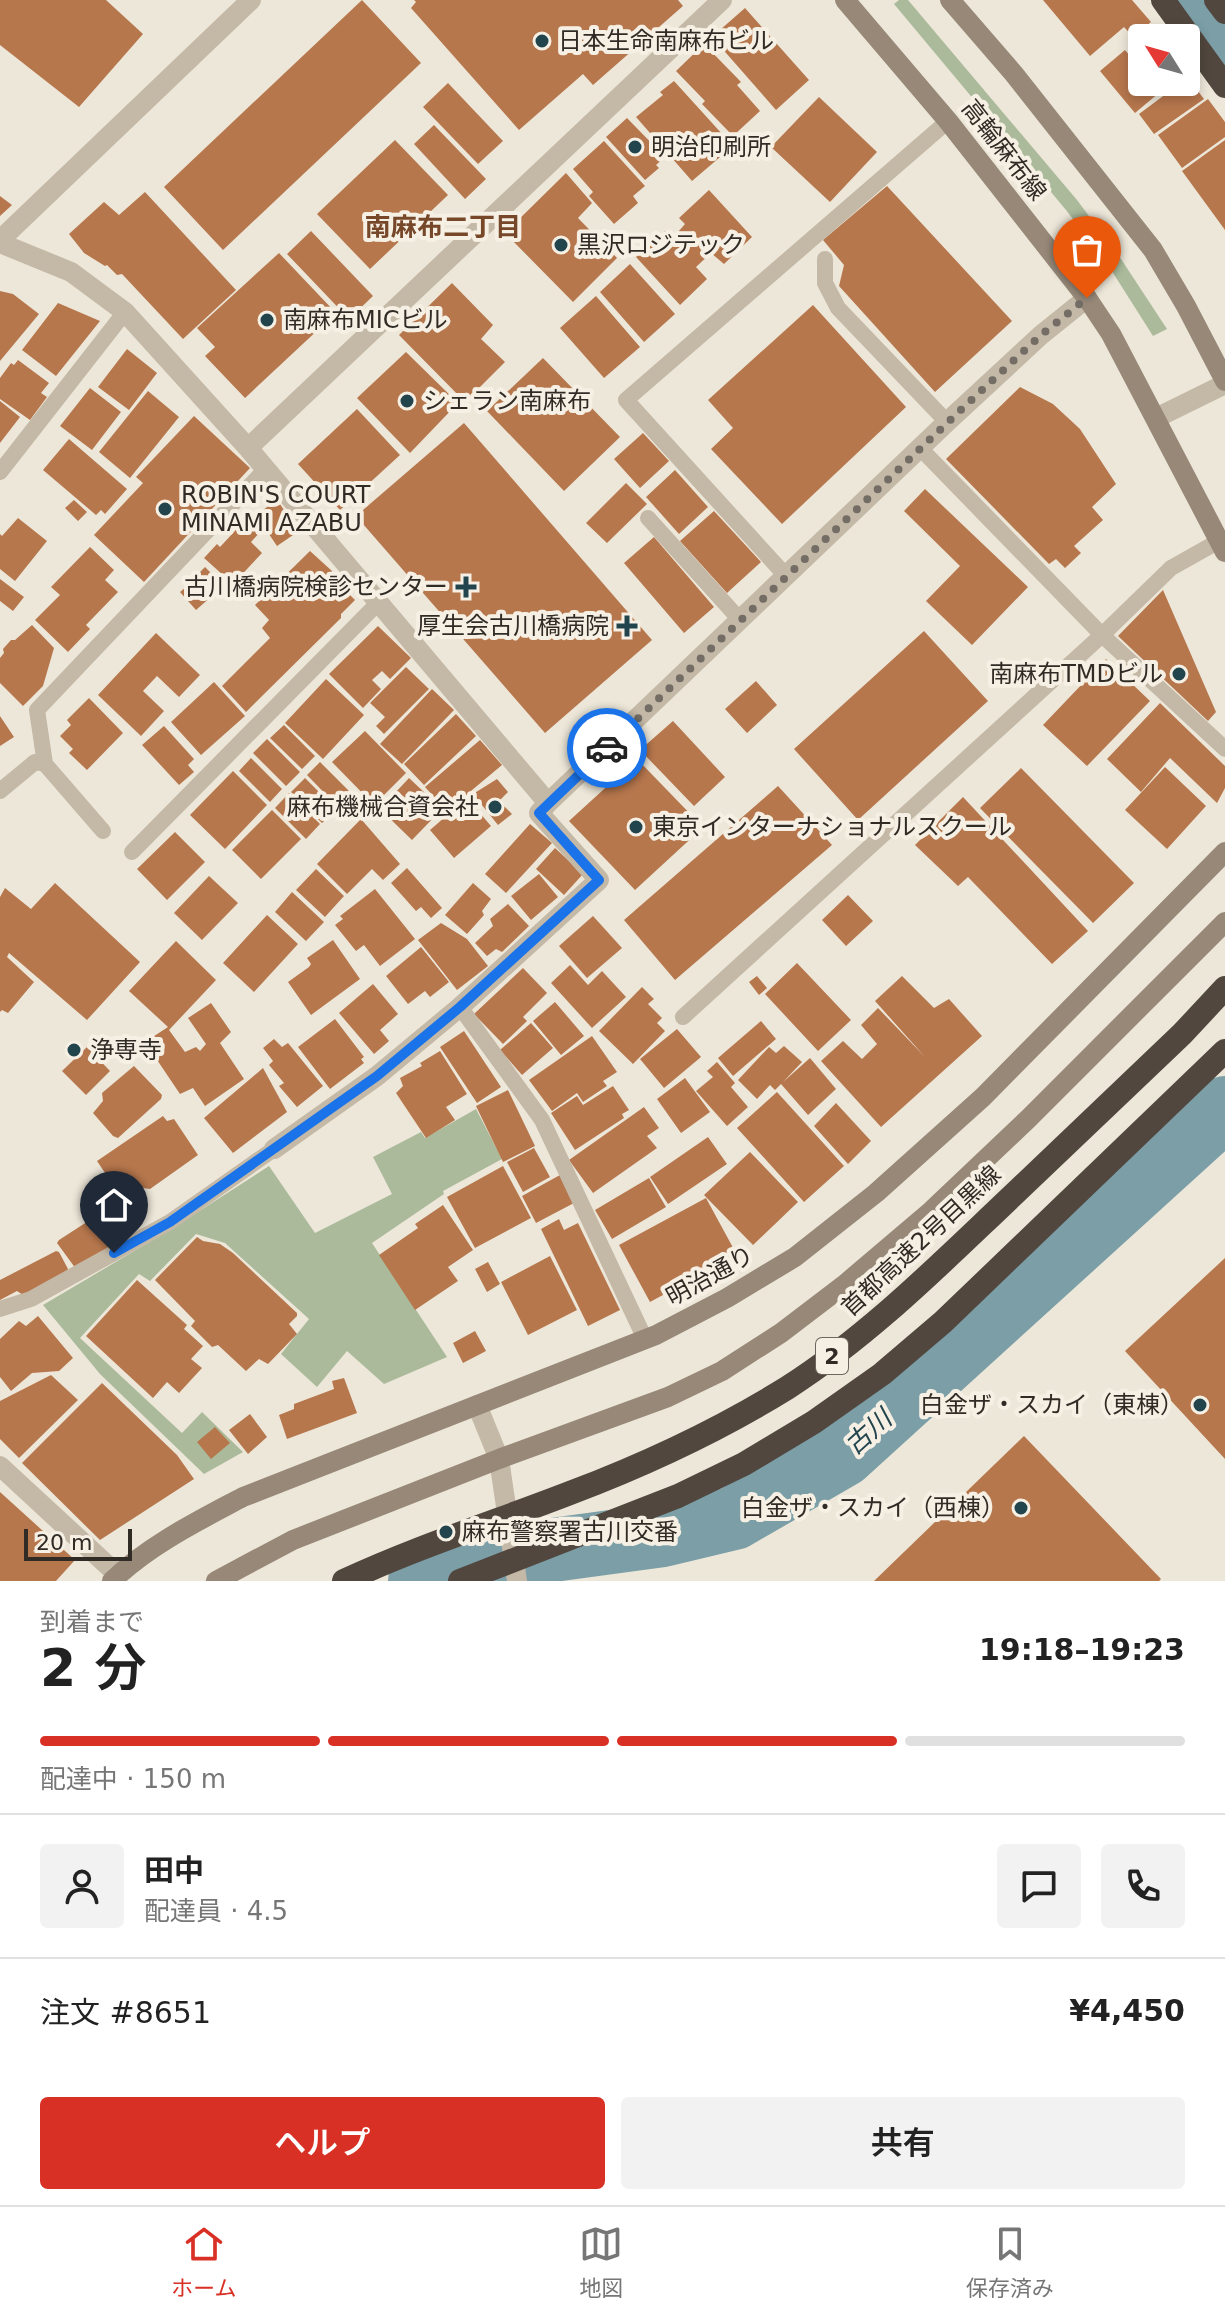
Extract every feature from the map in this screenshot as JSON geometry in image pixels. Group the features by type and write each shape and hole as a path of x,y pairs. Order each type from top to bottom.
{"highway":[{"path":"1163,0 1225,86"},
{"path":"1216,0 1225,12"},
{"name":"首都高速2号目黒線","path":"344,1581 649,1460 726,1423 788,1387 853,1341 910,1293 1182,1034 1225,988"},
{"name":"2","path":"460,1581 678,1496 744,1464 814,1422 882,1374 943,1322 1225,1051"}],"main road":[{"name":"高輪麻布線","path":"845,0 948,121 1087,298 1111,334 1222,546"},
{"path":"950,0 1014,74 1153,250 1225,382"},
{"name":"明治通り","path":"115,1578 197,1521 243,1497 645,1339 727,1298 795,1257 876,1193 983,1097 1225,852"},
{"path":"216,1581 293,1540 668,1397 722,1371 781,1333 844,1285 931,1211 1040,1108 1225,922"}],"street":[{"path":"251,0 0,241 71,272 125,312 248,448 548,803"},
{"path":"248,448 722,0"},
{"path":"274,1149 377,1076 460,1007 599,880 539,813 947,422 1041,335 1087,298"},
{"path":"1156,418 1225,382"},
{"path":"477,1405 499,1459 517,1581"},
{"path":"0,1466 115,1578"}],"lane":[{"path":"787,577 626,400 948,121"},
{"path":"825,259 825,283 838,308 947,422"},
{"path":"0,472 125,312"},
{"path":"920,448 1102,635 1225,749"},
{"path":"103,831 45,764 37,710 265,470"},
{"path":"648,518 741,621"},
{"path":"683,1017 1102,635 1171,568 1222,546"},
{"path":"132,852 378,603"},
{"path":"0,791 35,762 45,764"},
{"path":"460,1007 542,1120 645,1339"},
{"path":"0,1309 31,1299 170,1222 274,1149"}],"green space":[{"path":"899,0 908,0 1077,200 1167,329 1153,336 1108,265 894,4"},
{"path":"476,1109 502,1159 443,1191 444,1194 372,1243 447,1357 384,1384 347,1351 317,1387 281,1354 309,1319 225,1243 196,1234 150,1281 139,1274 80,1338 182,1433 202,1412 243,1452 204,1474 100,1374 43,1305 173,1228 269,1166 315,1233 392,1194 373,1157 421,1132 425,1138"}],"building":[{"path":"0,0 106,0 143,34 79,107 0,45"},
{"path":"362,0 421,63 223,250 164,187"},
{"name":"日本生命南麻布ビル","path":"414,0 678,0 683,6 593,85 583,74 519,130 411,8 416,2"},
{"path":"1043,0 1132,0 1151,22 1128,24 1128,31 1124,27 1090,56"},
{"path":"745,8 809,80 776,110 712,37"},
{"path":"704,44 741,82 737,85 760,111 733,136 676,71"},
{"path":"1125,50 1128,54 1128,96 1155,96 1135,113 1100,71"},
{"path":"674,81 733,146 692,181 636,117 663,95 660,92"},
{"path":"448,83 503,141 478,164 423,107"},
{"path":"1200,94 1204,99 1154,134 1139,114 1163,96"},
{"path":"819,97 877,152 830,202 771,147"},
{"path":"1208,99 1225,122 1225,137 1182,168 1158,135"},
{"name":"明治印刷所","path":"627,118 665,157 656,165 659,168 645,180 606,137"},
{"path":"434,125 486,179 465,199 414,144"},
{"path":"395,140 448,195 370,269 317,214"},
{"path":"1225,140 1225,230 1182,171"},
{"path":"604,141 645,186 633,196 638,203 614,224 589,196 593,192 573,169"},
{"name":"黒沢ロジテック","path":"566,173 592,203 578,218 617,258 573,302 505,233"},
{"path":"887,186 1012,321 935,392 839,286 844,265 823,240"},
{"path":"709,190 752,237 724,264 711,253 696,267 707,279 680,305 636,257 665,231 672,239 685,224 679,218"},
{"path":"145,192 236,290 183,339 122,274 117,275 107,265 84,253 69,234 104,202 119,215"},
{"path":"0,196 12,205 0,216"},
{"path":"311,231 373,296 349,319 287,254"},
{"name":"南麻布MICビル","path":"279,253 336,313 245,398 205,356 215,347 197,328"},
{"path":"630,264 675,314 644,342 600,292"},
{"path":"452,283 493,325 481,339 505,362 465,402 399,335"},
{"path":"0,291 13,294 39,314 0,361"},
{"path":"596,296 640,347 604,378 560,328"},
{"path":"58,303 100,321 56,376 22,350"},
{"path":"813,305 906,407 782,524 711,449 733,428 708,400"},
{"path":"127,349 157,373 129,410 98,387"},
{"name":"シェラン南麻布","path":"406,352 458,403 410,453 357,398"},
{"path":"543,358 620,437 564,491 487,411"},
{"path":"18,360 49,383 41,393 47,397 30,420 0,399 0,378 11,363 14,365"},
{"path":"1020,387 1053,404 1080,429 1116,484 1092,507 1103,520 1074,546 1081,553 1065,568 1056,559 1049,564 946,459"},
{"path":"90,388 121,412 92,450 60,426"},
{"path":"148,391 179,417 130,478 99,452"},
{"path":"0,401 20,417 0,443"},
{"path":"357,409 400,455 340,510 298,464"},
{"name":"ROBIN'S COURT MINAMI AZABU","path":"194,416 250,468 144,582 94,535 143,483 136,477"},
{"path":"464,423 652,640 545,733 356,516"},
{"path":"643,433 669,461 640,488 614,459"},
{"path":"69,439 127,489 105,514 101,510 96,515 43,470"},
{"path":"675,470 708,507 679,534 646,497"},
{"path":"626,483 647,504 607,543 586,523"},
{"path":"925,489 1028,587 972,645 926,601 960,566 904,511"},
{"path":"74,500 87,512 78,521 65,508"},
{"path":"277,500 299,531 277,546 256,515"},
{"path":"714,511 761,562 727,593 680,541"},
{"path":"18,518 47,541 15,581 0,569 0,534 2,536"},
{"path":"247,518 261,531 251,542 262,553 233,584 204,558 217,544 220,547"},
{"path":"654,537 714,607 684,633 624,563"},
{"path":"90,547 114,570 105,580 118,592 86,625 90,629 68,652 35,620 60,595 51,587"},
{"path":"310,551 332,571 332,577 355,600 341,614 341,618 246,712 222,686 270,638 262,628 269,620 255,605"},
{"path":"205,567 219,581 210,590 197,575"},
{"path":"197,578 212,596 196,610 180,592"},
{"path":"0,579 24,597 13,611 0,601"},
{"name":"南麻布TMDビル","path":"1163,590 1216,712 1208,721 1118,636"},
{"path":"32,625 54,648 43,686 23,706 0,683 0,658 11,640"},
{"path":"378,626 411,658 390,679 382,671 372,680 381,689 363,708 329,674"},
{"path":"924,631 988,701 858,820 794,749"},
{"path":"156,633 200,675 179,697 157,676 143,691 164,711 141,736 98,695"},
{"path":"1106,659 1150,701 1087,766 1043,725"},
{"path":"406,667 429,689 384,734 376,726 385,717 370,703"},
{"path":"326,679 364,715 323,759 285,723"},
{"path":"756,681 777,705 747,733 725,709"},
{"path":"214,682 245,716 201,755 171,722"},
{"path":"432,689 454,710 402,764 380,744"},
{"path":"89,698 123,733 87,770 69,753 73,749 60,736 71,725 67,720"},
{"path":"1160,703 1225,766 1225,788 1217,803 1170,758 1141,792 1107,759"},
{"path":"456,714 476,736 424,785 404,764"},
{"path":"0,716 14,737 0,746"},
{"path":"673,721 725,777 694,806 640,750"},
{"path":"284,725 315,756 302,769 270,738"},
{"path":"164,726 194,759 188,765 194,772 179,785 142,745"},
{"path":"365,731 406,773 374,805 332,762"},
{"path":"267,739 300,772 286,786 253,753"},
{"path":"480,740 502,765 447,811 425,787"},
{"path":"251,758 282,789 270,802 239,771"},
{"name":"東京インターナショナルスクール","path":"637,759 698,822 698,832 635,890 569,821"},
{"path":"320,762 351,793 337,806 307,775"},
{"path":"1165,767 1206,806 1167,849 1125,810"},
{"path":"1021,768 1134,883 1093,923 980,808"},
{"path":"233,771 267,805 225,849 190,815"},
{"path":"305,778 336,809 322,823 291,792"},
{"path":"409,778 442,809 412,840 380,809"},
{"name":"麻布機械合資会社","path":"497,779 508,792 499,801 512,814 498,825 473,794"},
{"path":"778,786 832,845 675,980 624,920"},
{"path":"289,793 320,824 306,839 275,808"},
{"path":"963,797 1088,931 1052,964 968,877 958,886 915,845"},
{"path":"467,798 491,826 454,858 430,830"},
{"path":"272,810 301,839 261,879 232,850"},
{"path":"361,819 400,864 383,880 372,869 347,894 317,864"},
{"path":"530,824 552,843 506,893 485,874"},
{"path":"175,832 205,862 167,900 137,869"},
{"path":"555,848 583,874 564,895 536,869"},
{"path":"407,868 442,908 431,918 421,907 416,911 391,883"},
{"path":"316,869 344,896 325,917 296,890"},
{"path":"539,874 558,897 531,920 511,896"},
{"path":"209,876 238,903 202,940 174,913"},
{"path":"55,883 140,962 87,1020 9,953 7,957 34,982 8,1013 0,1012 0,897 5,888 31,909"},
{"path":"473,883 491,899 482,911 484,915 467,934 445,915"},
{"path":"375,889 415,939 380,966 364,945 356,951 335,925 343,919 340,916"},
{"path":"292,892 324,922 306,941 275,912"},
{"path":"848,895 873,921 846,946 822,920"},
{"path":"508,904 529,926 502,952 496,949 487,956 475,943 493,926 490,919"},
{"path":"267,915 298,944 254,992 223,963"},
{"path":"593,916 622,948 587,978 559,946"},
{"path":"441,923 467,939 488,966 457,990 418,940"},
{"path":"333,940 360,979 311,1015 288,982 309,967 311,964 307,958"},
{"path":"176,941 216,980 169,1030 185,1052 196,1047 200,1051 206,1044 188,1018 211,1003 231,1032 220,1043 244,1079 205,1106 193,1088 180,1094 145,1042 168,1027 129,991"},
{"path":"421,947 449,982 430,997 425,991 408,1004 386,976"},
{"path":"797,963 851,1020 818,1051 765,994"},
{"path":"570,965 588,985 602,971 626,997 592,1028 551,983"},
{"path":"523,968 547,993 523,1017 527,1021 503,1044 474,1014"},
{"path":"757,976 767,988 759,995 749,982"},
{"path":"902,976 934,1008 949,999 982,1036 881,1127 821,1061 843,1041 862,1059 877,1044 861,1025 878,1008 925,1057 875,1001"},
{"path":"373,984 398,1014 380,1030 389,1041 374,1054 339,1013"},
{"path":"642,987 654,999 648,1004 662,1018 657,1023 665,1031 633,1064 599,1031"},
{"path":"555,1002 584,1036 561,1055 533,1021"},
{"path":"335,1019 364,1057 361,1059 364,1063 330,1089 298,1047"},
{"path":"761,1021 776,1039 733,1076 718,1058"},
{"path":"531,1023 553,1048 522,1075 500,1050"},
{"path":"677,1029 701,1057 664,1088 640,1059"},
{"path":"464,1031 501,1087 477,1103 440,1047"},
{"path":"592,1036 617,1072 603,1081 607,1086 583,1102 577,1093 552,1111 529,1080"},
{"path":"274,1039 282,1047 288,1043 323,1086 297,1107 279,1086 284,1083 269,1065 273,1061 263,1048"},
{"path":"784,1046 802,1062 783,1082 810,1058 836,1089 808,1115 781,1084 775,1090 770,1085 757,1099 738,1080 769,1047 776,1053"},
{"path":"87,1047 110,1071 86,1095 62,1071"},
{"path":"440,1051 467,1094 446,1107 455,1120 426,1138 396,1093 403,1086 400,1078"},
{"path":"717,1062 735,1083 731,1087 748,1107 727,1126 696,1091 713,1077 707,1071"},
{"path":"134,1066 162,1095 118,1138 93,1113 103,1101 102,1093"},
{"path":"263,1068 287,1112 233,1153 204,1118"},
{"path":"685,1078 710,1112 681,1133 657,1099"},
{"path":"613,1086 629,1110 622,1114 624,1118 575,1150 551,1113 577,1096 583,1105"},
{"path":"508,1090 535,1146 503,1162 476,1106"},
{"path":"777,1092 844,1166 804,1202 737,1128"},
{"path":"836,1103 871,1141 848,1164 814,1126"},
{"path":"644,1107 659,1128 647,1136 657,1148 593,1193 569,1160"},
{"path":"163,1116 167,1121 174,1119 198,1155 150,1189 143,1188 124,1201 97,1161"},
{"path":"708,1137 727,1164 668,1204 650,1177"},
{"path":"534,1148 550,1177 523,1192 507,1162"},
{"path":"750,1152 798,1202 753,1245 704,1195"},
{"path":"503,1166 531,1218 475,1248 447,1197"},
{"path":"560,1175 574,1203 536,1223 522,1196"},
{"path":"649,1178 666,1207 612,1239 595,1210"},
{"path":"706,1198 737,1255 650,1302 619,1245"},
{"path":"443,1205 473,1250 448,1267 458,1281 415,1310 379,1255 418,1228 415,1224"},
{"path":"110,1207 123,1223 112,1232 115,1243 76,1269 57,1243"},
{"path":"559,1219 564,1230 578,1223 620,1310 588,1326 541,1229"},
{"path":"197,1237 220,1244 233,1253 297,1313 289,1324 297,1334 268,1364 259,1359 246,1371 218,1345 212,1347 191,1326 195,1321 155,1280"},
{"path":"56,1251 68,1269 66,1273 23,1295 17,1291 0,1300 0,1280"},
{"path":"550,1256 577,1310 528,1335 501,1282"},
{"name":"白金ザ・スカイ（東棟）","path":"1225,1258 1225,1459 1125,1351"},
{"path":"488,1262 500,1284 487,1292 475,1269"},
{"path":"137,1280 187,1325 184,1329 203,1346 191,1359 202,1368 179,1393 167,1382 153,1398 86,1336"},
{"path":"38,1316 73,1358 59,1371 32,1373 11,1391 0,1377 0,1339 19,1321 26,1326"},
{"path":"475,1331 486,1351 463,1363 453,1343"},
{"path":"51,1375 78,1400 19,1458 0,1439 0,1401"},
{"path":"344,1378 357,1413 287,1439 279,1415 294,1409 294,1404 334,1389 332,1381"},
{"path":"102,1383 177,1455 194,1479 100,1540 22,1463"},
{"path":"250,1414 267,1437 248,1454 229,1430"},
{"path":"215,1427 230,1443 211,1459 197,1442"},
{"name":"白金ザ・スカイ（西棟）","path":"1024,1436 1161,1579 1159,1581 874,1581"},
{"path":"0,1492 75,1560 56,1581 0,1581"}],"waterway":[{"name":"古川","path":"1193,0 1225,46"},
{"name":"古川","path":"420,1581 464,1562 663,1535 734,1518 843,1455 1225,1108"}],"way so far":[{"path":"607,748 966,405 1041,335 1087,298"}],"place":[{"name":"日本生命南麻布ビル","path":"542,41"},
{"name":"明治印刷所","path":"635,147"},
{"name":"黒沢ロジテック","path":"561,245"},
{"name":"南麻布MICビル","path":"267,320"},
{"name":"シェラン南麻布","path":"407,401"},
{"name":"ROBIN'S COURT MINAMI AZABU","path":"165,509"},
{"name":"古川橋病院検診センター","path":"466,587"},
{"name":"厚生会古川橋病院","path":"627,626"},
{"name":"南麻布TMDビル","path":"1179,674"},
{"name":"麻布機械合資会社","path":"495,807"},
{"name":"東京インターナショナルスクール","path":"636,827"},
{"name":"浄専寺","path":"74,1050"},
{"name":"白金ザ・スカイ（東棟）","path":"1200,1405"},
{"name":"白金ザ・スカイ（西棟）","path":"1021,1508"},
{"name":"麻布警察署古川交番","path":"446,1532"}],"district":[{"name":"南麻布二丁目","path":"443,227"}],"route":[{"path":"114,1253 170,1222 377,1076 460,1007 599,880 539,813 607,748"}]}
